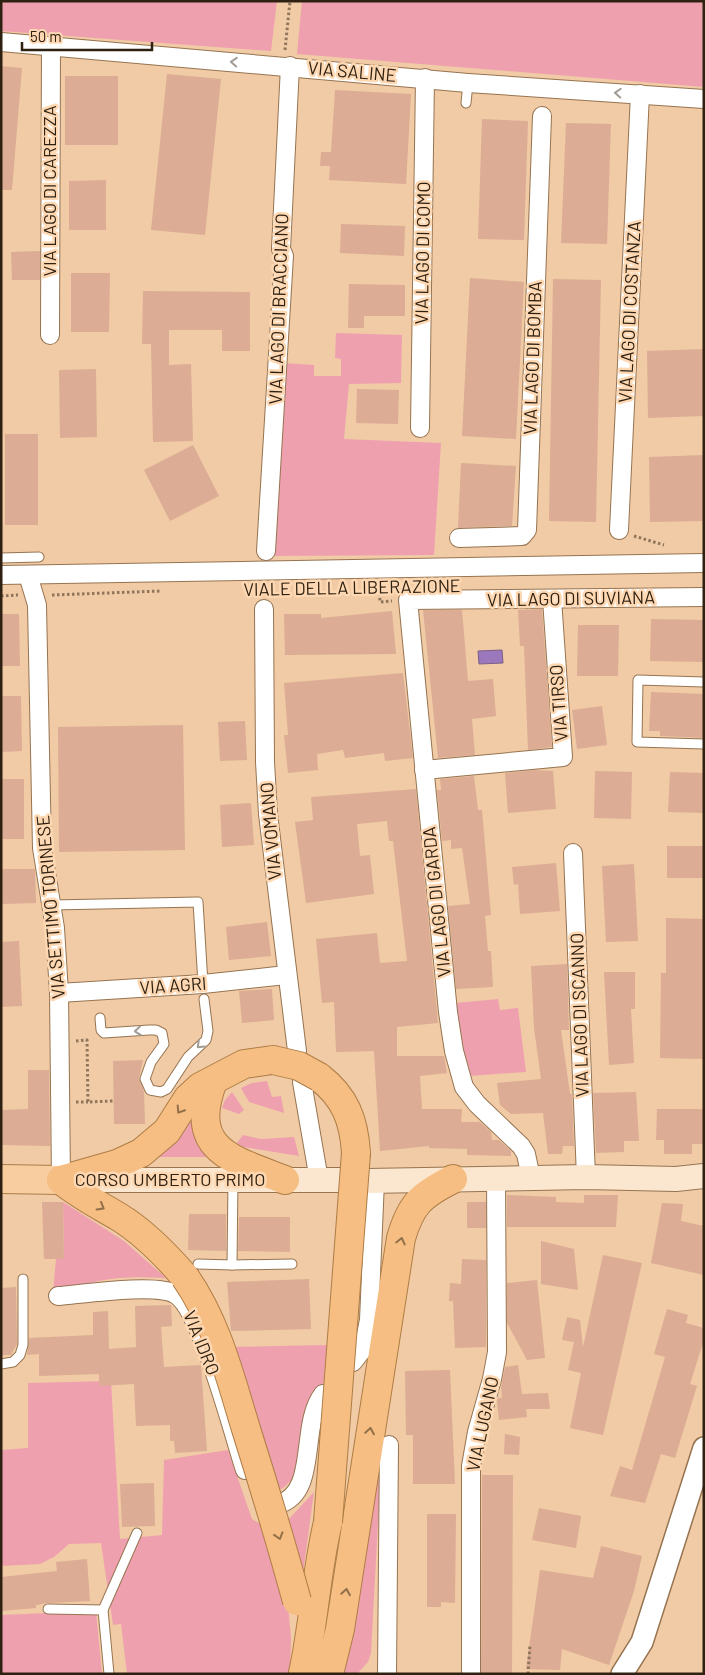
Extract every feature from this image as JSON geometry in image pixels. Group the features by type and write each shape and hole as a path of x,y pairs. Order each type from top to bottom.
{"highway":[{"path":"61,1180 122,1162 141,1153 166,1130 194,1092 228,1071 251,1062 285,1056 299,1066 310,1079 338,1094 345,1104 353,1126 356,1153 328,1522 312,1602 301,1624 303,1674"},
{"path":"213,1081 204,1116 207,1132 214,1144 232,1158 285,1180"},
{"path":"328,1674 340,1628 401,1238 408,1216 419,1200 453,1179"},
{"path":"61,1180 76,1192 134,1228 163,1252 192,1271 202,1305 218,1339 280,1540 312,1602 325,1644 328,1674"}],"main road":[{"path":"371,1181 586,1177 676,1179 704,1176"},
{"name":"CORSO UMBERTO PRIMO","path":"1,1179 328,1180"},
{"path":"676,1179 704,1186"}],"street":[{"name":"VIA SALINE","path":"1,42 468,83 704,99"},
{"name":"VIA LAGO DI CAREZZA","path":"50,335 51,46"},
{"name":"VIA LAGO DI BRACCIANO","path":"266,551 284,256 281,249 287,66"},
{"name":"VIA LAGO DI COMO","path":"420,428 425,78"},
{"name":"VIA LAGO DI COSTANZA","path":"620,530 640,94"},
{"name":"VIA LAGO DI BOMBA","path":"459,538 522,536 527,530 542,116"},
{"name":"VIALE DELLA LIBERAZIONE","path":"1,575 704,564"},
{"name":"VIA SETTIMO TORINESE","path":"28,575 36,595 42,848 52,905 59,993 61,1180"},
{"name":"VIA LAGO DI SUVIANA","path":"407,594 552,599 704,597"},
{"name":"VIA LAGO DI GARDA","path":"407,594 449,1021 458,1066 468,1093 524,1150 531,1178"},
{"name":"VIA TIRSO","path":"424,770 563,757 552,599"},
{"name":"VIA VOMANO","path":"264,609 266,790 286,976 285,1056"},
{"name":"VIA LAGO DI SCANNO","path":"573,853 586,1177"},
{"name":"VIA AGRI","path":"59,993 204,992 286,976"},
{"path":"310,1079 328,1180"},
{"name":"VIA LUGANO","path":"471,1670 471,1472 475,1443 497,1352 496,1178"},
{"path":"353,1362 363,1349 369,1320 371,1181"},
{"name":"VIA IDRO","path":"58,1296 153,1289 176,1294 182,1300 201,1336 253,1497 270,1504 291,1498 303,1481 312,1416 323,1394"},
{"path":"387,1674 389,1445"},
{"path":"622,1674 642,1642 702,1461"},
{"path":"640,1674 642,1642"}],"lane":[{"path":"466,103 468,83"},
{"path":"1,558 39,557"},
{"path":"704,682 638,680 636,742 704,744"},
{"path":"52,905 198,902 208,1031 206,1040 188,1057 167,1089 161,1092 150,1090 145,1079 148,1068 164,1044 162,1033 156,1030 104,1033 101,1030 100,1018"},
{"path":"232,1265 233,1180"},
{"path":"192,1271 232,1265 292,1264"},
{"path":"1,1364 14,1362 22,1349 22,1279"},
{"path":"109,1674 103,1610 137,1532"},
{"path":"48,1609 103,1610"}],"path":[{"path":"287,66 290,1"},
{"path":"620,530 646,541 673,546"},
{"name":"VIALE DELLA LIBERAZIONE","path":"360,588 407,594"},
{"path":"1,596 165,591"},
{"path":"75,1041 87,1040 88,1102"},
{"path":"76,1102 113,1101"},
{"path":"528,1674 530,1646"}],"shaded area":[{"path":"1,1 277,1 271,51 1,31"},
{"path":"302,1 704,1 704,87 297,54"},
{"path":"336,333 402,335 401,383 349,384 344,439 441,443 434,555 273,556 283,363 314,365 314,376 341,376 341,359 335,358"},
{"path":"502,650 503,663 479,664 478,651"},
{"path":"498,999 500,1010 518,1008 526,1072 469,1076 460,1046 456,1003"},
{"path":"267,1081 272,1097 281,1096 284,1113 249,1102 241,1088 252,1083"},
{"path":"232,1092 244,1110 239,1114 222,1108 225,1100"},
{"path":"196,1099 209,1153 207,1157 157,1157"},
{"path":"243,1135 261,1139 294,1137 299,1156 243,1147 237,1143"},
{"path":"63,1202 124,1241 166,1278 116,1278 53,1293 56,1259 64,1258"},
{"path":"327,1345 324,1382 308,1403 305,1411 300,1455 294,1478 283,1488 275,1492 230,1347"},
{"path":"111,1381 120,1539 162,1535 164,1460 228,1450 252,1519 267,1528 287,1596 291,1637 290,1674 127,1674 121,1624 113,1625 101,1543 69,1544 54,1557 40,1564 1,1566 1,1450 28,1448 28,1383"},
{"path":"382,1448 371,1653 368,1662 357,1674 341,1674"},
{"path":"314,1492 303,1573 288,1520"},
{"path":"96,1611 102,1674 1,1674 1,1615"}],"building":[{"path":"1,66 22,68 12,190 1,190"},
{"path":"167,74 221,79 205,235 151,230"},
{"path":"65,76 118,76 118,145 65,145"},
{"path":"335,90 411,94 406,184 329,180 330,166 320,166 321,152 331,152"},
{"path":"482,119 528,121 524,240 478,239"},
{"path":"566,123 611,124 607,244 561,243"},
{"path":"106,180 106,230 69,230 69,181"},
{"path":"341,224 405,226 404,256 340,253"},
{"path":"40,251 40,280 12,280 11,252"},
{"path":"71,273 110,273 109,332 71,332"},
{"path":"470,278 524,282 516,439 462,436"},
{"path":"553,279 601,280 596,522 549,521"},
{"path":"349,284 405,285 405,316 364,316 364,328 348,328"},
{"path":"143,291 250,292 250,351 222,351 222,330 169,330 169,365 191,364 193,441 153,442 151,344 142,344"},
{"path":"704,349 704,416 648,418 647,351"},
{"path":"96,369 97,437 60,438 59,370"},
{"path":"357,389 399,390 398,424 356,423"},
{"path":"5,434 38,434 38,525 5,525"},
{"path":"193,445 219,496 170,521 144,470"},
{"path":"704,455 704,521 650,522 649,457"},
{"path":"461,463 516,466 512,526 458,528"},
{"path":"542,609 552,747 528,750 524,646 520,646 518,610"},
{"path":"423,610 462,610 468,681 493,679 496,716 472,719 475,755 438,758"},
{"path":"392,611 396,654 285,655 284,614 321,614 321,618"},
{"path":"1,614 19,614 20,666 1,666"},
{"path":"651,619 704,620 704,662 650,661"},
{"path":"578,625 619,625 618,676 577,676"},
{"path":"403,673 413,758 385,761 384,753 345,758 343,750 317,754 318,770 288,773 284,735 288,735 284,683"},
{"path":"651,692 704,694 704,738 660,736 660,731 649,731"},
{"path":"1,696 21,696 22,751 1,752"},
{"path":"602,706 607,745 577,749 572,710"},
{"path":"245,721 247,760 220,761 218,722"},
{"path":"183,725 185,850 59,852 58,727"},
{"path":"533,770 553,771 556,809 508,813 505,773"},
{"path":"595,771 632,772 631,819 594,818"},
{"path":"670,772 704,773 704,813 668,812"},
{"path":"474,776 478,810 482,810 491,915 485,916 488,951 491,951 493,987 456,989 448,906 470,904 462,848 451,849 451,840 442,841 437,790 441,790 440,779"},
{"path":"1,779 24,779 24,839 1,839"},
{"path":"416,789 438,1023 397,1027 397,1056 444,1056 447,1073 420,1076 422,1109 462,1109 461,1122 480,1122 491,1132 492,1140 499,1140 511,1151 511,1156 467,1155 467,1149 429,1148 429,1146 380,1151 374,1051 336,1052 334,1002 322,1003 316,939 377,933 380,963 407,961 393,841 389,841 387,821 357,824 360,856 370,855 374,894 306,903 295,822 313,820 311,797"},
{"path":"251,803 254,845 222,847 220,805"},
{"path":"667,846 704,846 704,878 667,878"},
{"path":"556,863 560,911 520,914 518,884 514,885 512,867"},
{"path":"634,864 638,941 606,942 602,866"},
{"path":"1,869 35,869 36,903 1,904"},
{"path":"666,918 704,919 704,1059 660,1058 661,973 666,973"},
{"path":"267,922 271,956 229,960 226,927"},
{"path":"19,941 22,1006 1,1007 1,942"},
{"path":"567,964 569,1030 561,1030 570,1094 572,1094 574,1146 563,1146 562,1154 548,1154 543,1113 511,1114 500,1105 497,1083 541,1079 534,1028 531,966"},
{"path":"604,972 635,972 635,1009 631,1009 634,1063 609,1065"},
{"path":"272,989 274,1020 242,1023 239,991"},
{"path":"143,1060 139,1078 144,1092 145,1124 114,1124 113,1061"},
{"path":"28,1070 49,1070 50,1146 1,1145 1,1110 28,1109"},
{"path":"636,1092 639,1141 624,1141 624,1152 596,1153 593,1093"},
{"path":"657,1109 704,1109 704,1144 692,1144 692,1154 664,1154 664,1140 656,1140"},
{"path":"507,1195 556,1197 556,1202 584,1203 584,1195 618,1195 616,1227 507,1227"},
{"path":"42,1202 63,1202 64,1259 44,1259"},
{"path":"467,1202 486,1202 486,1228 467,1228"},
{"path":"662,1203 683,1204 681,1221 704,1226 704,1275 651,1263"},
{"path":"189,1214 226,1214 226,1251 188,1250"},
{"path":"239,1217 290,1217 290,1252 238,1251"},
{"path":"541,1241 574,1249 578,1290 541,1284"},
{"path":"603,1255 642,1263 603,1435 570,1428 581,1373 568,1370 574,1342 562,1340 567,1317 580,1320 583,1347"},
{"path":"462,1259 486,1260 486,1347 455,1348 453,1301 449,1301 450,1283 461,1284"},
{"path":"309,1279 311,1329 231,1331 227,1282"},
{"path":"537,1280 545,1358 527,1360 507,1323 507,1283"},
{"path":"16,1287 17,1344 11,1355 1,1355 1,1288"},
{"path":"171,1305 172,1326 161,1327 164,1367 201,1365 207,1451 175,1453 174,1441 170,1441 170,1425 136,1426 134,1384 99,1386 99,1374 39,1376 39,1354 27,1355 29,1338 93,1335 93,1312 108,1311 109,1349 136,1347 135,1306"},
{"path":"667,1309 688,1315 686,1323 704,1328 704,1340 690,1384 697,1386 675,1458 661,1454 645,1503 610,1496 620,1466 632,1470 665,1357 654,1354"},
{"path":"518,1365 522,1394 548,1393 550,1409 526,1409 527,1417 499,1420 497,1401 498,1398 502,1398 501,1386 505,1367"},
{"path":"450,1370 455,1484 413,1484 413,1435 406,1435 405,1371"},
{"path":"505,1434 520,1437 519,1455 504,1454"},
{"path":"482,1475 513,1475 512,1673 481,1673"},
{"path":"154,1483 155,1526 122,1527 120,1484"},
{"path":"539,1508 581,1516 576,1548 532,1540"},
{"path":"427,1514 456,1514 455,1603 441,1602 441,1607 427,1607"},
{"path":"601,1546 642,1556 634,1591 609,1665 562,1649 560,1670 526,1669 540,1570 593,1578"},
{"path":"87,1559 90,1601 48,1603 36,1605 36,1608 1,1611 1,1577 57,1571 56,1562"}]}
